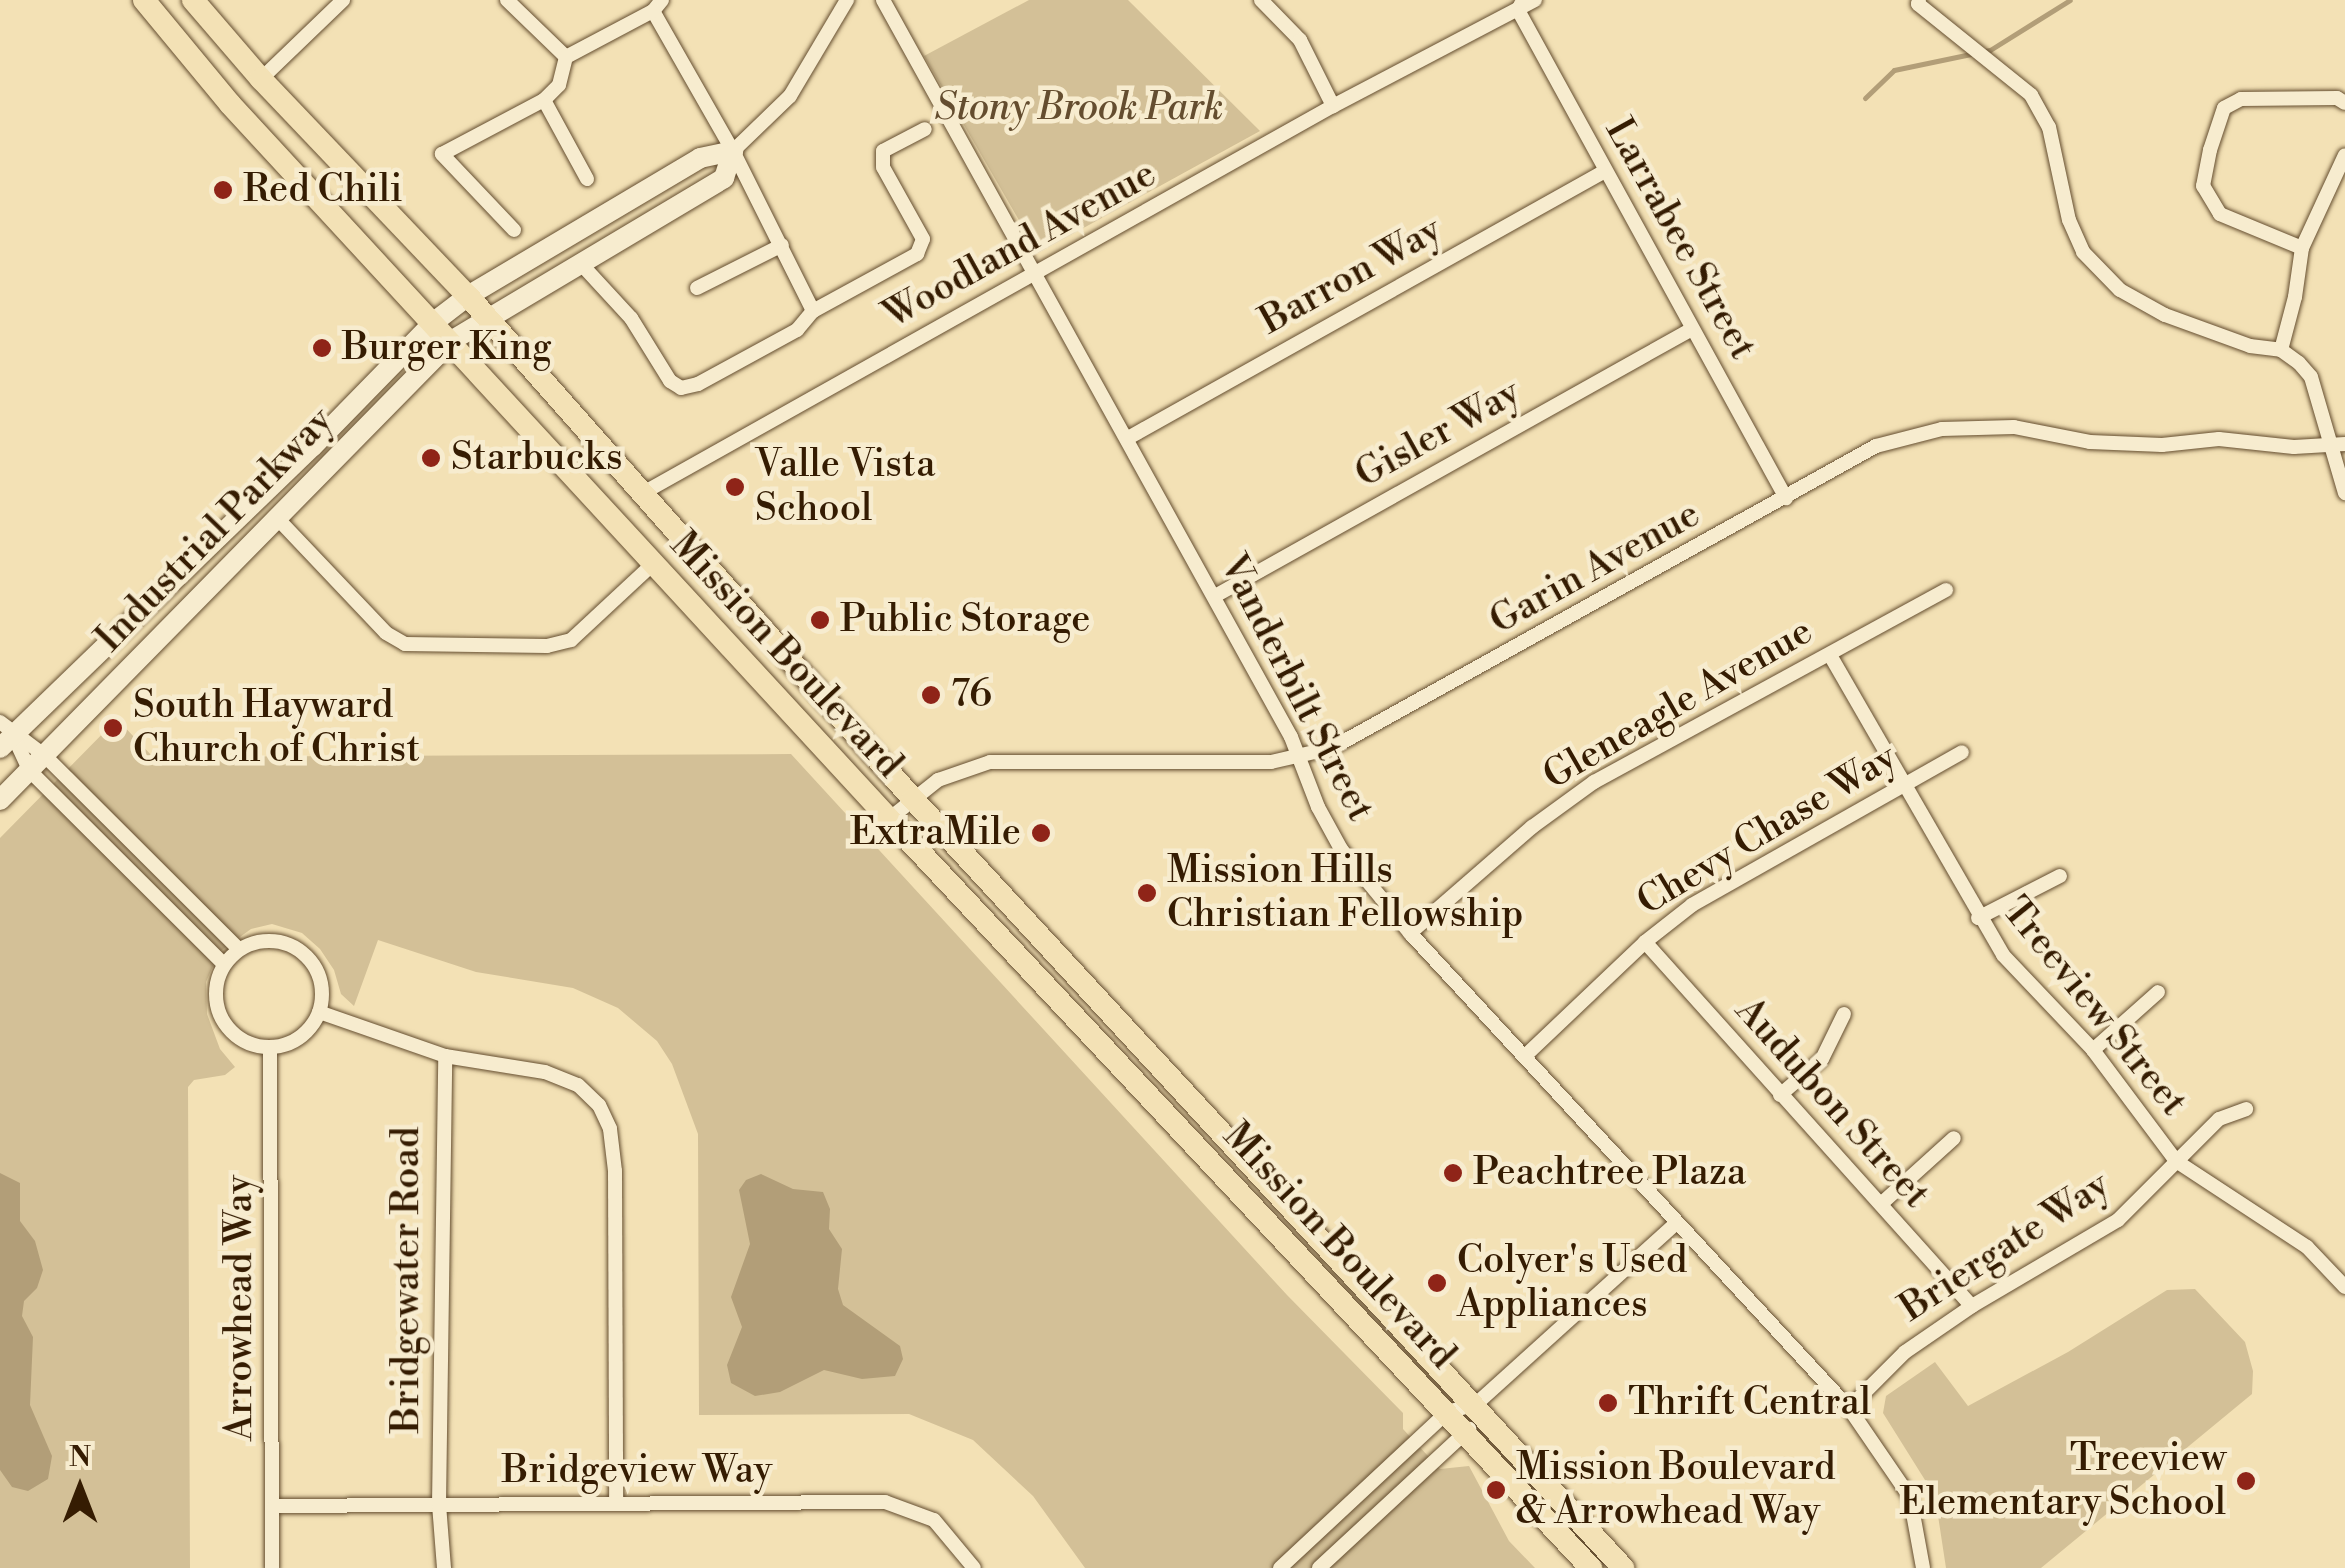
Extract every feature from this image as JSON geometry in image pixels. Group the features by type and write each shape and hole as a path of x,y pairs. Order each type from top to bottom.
{"main road":[{"name":"Mission Boulevard","path":"144,0 230,104 889,819 1591,1568"},
{"name":"Mission Boulevard","path":"193,0 261,79 488,318 913,799 1476,1404 1623,1568"},
{"name":"Industrial Parkway","path":"4,735 312,447 434,322 468,296 700,158 733,151"},
{"name":"Industrial Parkway","path":"0,800 451,341 583,266 724,178 733,151"}],"street":[{"path":"261,79 343,0"},
{"path":"508,0 566,57"},
{"path":"733,151 790,96 848,0"},
{"name":"Vanderbilt Street","path":"883,0 1216,596 1341,849 1410,933 1849,1408 1910,1496 1924,1568"},
{"path":"1261,0 1300,40 1333,106"},
{"name":"Woodland Avenue","path":"644,493 1333,106 1535,0"},
{"path":"1919,0 1918,4 2032,95 2049,128 2069,220 2083,252 2120,290 2166,315 2221,336 2281,350 2310,377 2339,444 2345,493"},
{"name":"Larrabee Street","path":"1521,5 1605,170 1786,498"},
{"path":"514,230 442,154 544,100 559,85 566,57 657,6 814,312"},
{"path":"2302,248 2220,214 2203,186 2210,150 2224,108 2241,99 2337,98 2345,103"},
{"path":"544,100 587,179"},
{"path":"583,266 630,318 670,380 680,388 698,384 797,330 814,312 917,254 923,239 883,167 883,151 924,129"},
{"path":"2281,350 2296,297 2302,248 2345,155"},
{"name":"Barron Way","path":"1128,438 1605,170"},
{"path":"696,288 782,245"},
{"name":"Gisler Way","path":"1216,596 1692,330"},
{"name":"Garin Avenue","path":"889,819 949,775 990,762 1271,762 1332,748 1876,446 1942,429 2014,427 2090,442 2162,446 2219,439 2294,447 2339,444"},
{"path":"277,518 386,633 405,644 547,646 571,640 654,563"},
{"name":"Gleneagle Avenue","path":"1410,933 1532,827 1594,782 1946,590"},
{"name":"Treeview Street","path":"1830,655 1906,782 1978,918 2003,955 2093,1050 2176,1161 2307,1247 2345,1287"},
{"path":"4,735 239,949"},
{"name":"Chevy Chase Way","path":"1525,1056 1644,942 1692,906 1962,752"},
{"path":"36,762 224,964"},
{"path":"1978,918 2060,876"},
{"path":"268,940 300,950 320,980 319,1012 300,1038 270,1047 246,1042 223,1021 215,990 224,964 239,949 268,940"},
{"name":"Audubon Street","path":"1644,942 1972,1306"},
{"path":"2093,1050 2158,992"},
{"path":"319,1012 445,1056 545,1072 578,1085 599,1105 610,1129 615,1172 616,1504"},
{"path":"1780,1095 1822,1060 1844,1014"},
{"name":"Arrowhead Way","path":"270,1047 272,1568"},
{"name":"Bridgewater Road","path":"444,1568 439,1505 445,1056"},
{"name":"Briergate Way","path":"1849,1408 1905,1352 1972,1306 2118,1220 2219,1119 2246,1109"},
{"path":"1880,1204 1954,1138"},
{"path":"1280,1568 1447,1412 1476,1404 1675,1224"},
{"path":"1319,1568 1468,1434 1476,1404"},
{"name":"Bridgeview Way","path":"274,1506 902,1505 934,1520 974,1568"}],"green space":[{"name":"Stony Brook Park","path":"1029,0 1128,0 1260,131 1038,253 924,56"},
{"path":"117,719 153,757 791,754 1287,1295 1403,1413 1403,1429 1440,1469 1469,1466 1509,1541 1535,1568 1085,1568 1033,1496 973,1440 909,1414 699,1415 698,1134 672,1064 657,1041 618,1008 573,988 476,972 378,940 354,1006 341,994 334,970 320,949 302,933 272,924 251,929 219,952 206,982 207,1014 220,1049 235,1067 225,1075 194,1080 188,1087 190,1568 0,1568 0,838"},
{"path":"2195,1289 2245,1342 2253,1371 2252,1394 2041,1568 1946,1568 1935,1496 1883,1413 1886,1396 1935,1362 1968,1406 2068,1352 2167,1290"}],"shaded area":[{"path":"0,1173 20,1183 20,1221 35,1241 43,1270 37,1288 24,1301 22,1316 33,1337 30,1405 52,1456 48,1479 28,1491 12,1487 0,1470"},
{"path":"761,1174 793,1189 823,1192 830,1209 829,1229 842,1249 838,1289 843,1305 900,1346 903,1359 895,1376 862,1379 824,1370 780,1392 755,1396 731,1383 727,1365 742,1327 731,1297 750,1244 739,1190 746,1180"}],"waterway":[{"path":"1865,98 1894,70 1990,50 2070,0"}],"place":[{"name":"Red Chili","path":"223,190"},
{"name":"Burger King","path":"322,348"},
{"name":"Starbucks","path":"431,458"},
{"name":"Valle Vista School","path":"735,487"},
{"name":"Public Storage","path":"820,620"},
{"name":"76","path":"931,695"},
{"name":"South Hayward Church of Christ","path":"113,728"},
{"name":"ExtraMile","path":"1041,833"},
{"name":"Mission Hills Christian Fellowship","path":"1147,893"},
{"name":"Peachtree Plaza","path":"1453,1173"},
{"name":"Colyer's Used Appliances","path":"1437,1283"},
{"name":"Thrift Central","path":"1608,1403"},
{"name":"Treeview Elementary School","path":"2246,1481"},
{"name":"Mission Boulevard & Arrowhead Way","path":"1496,1490"}]}
